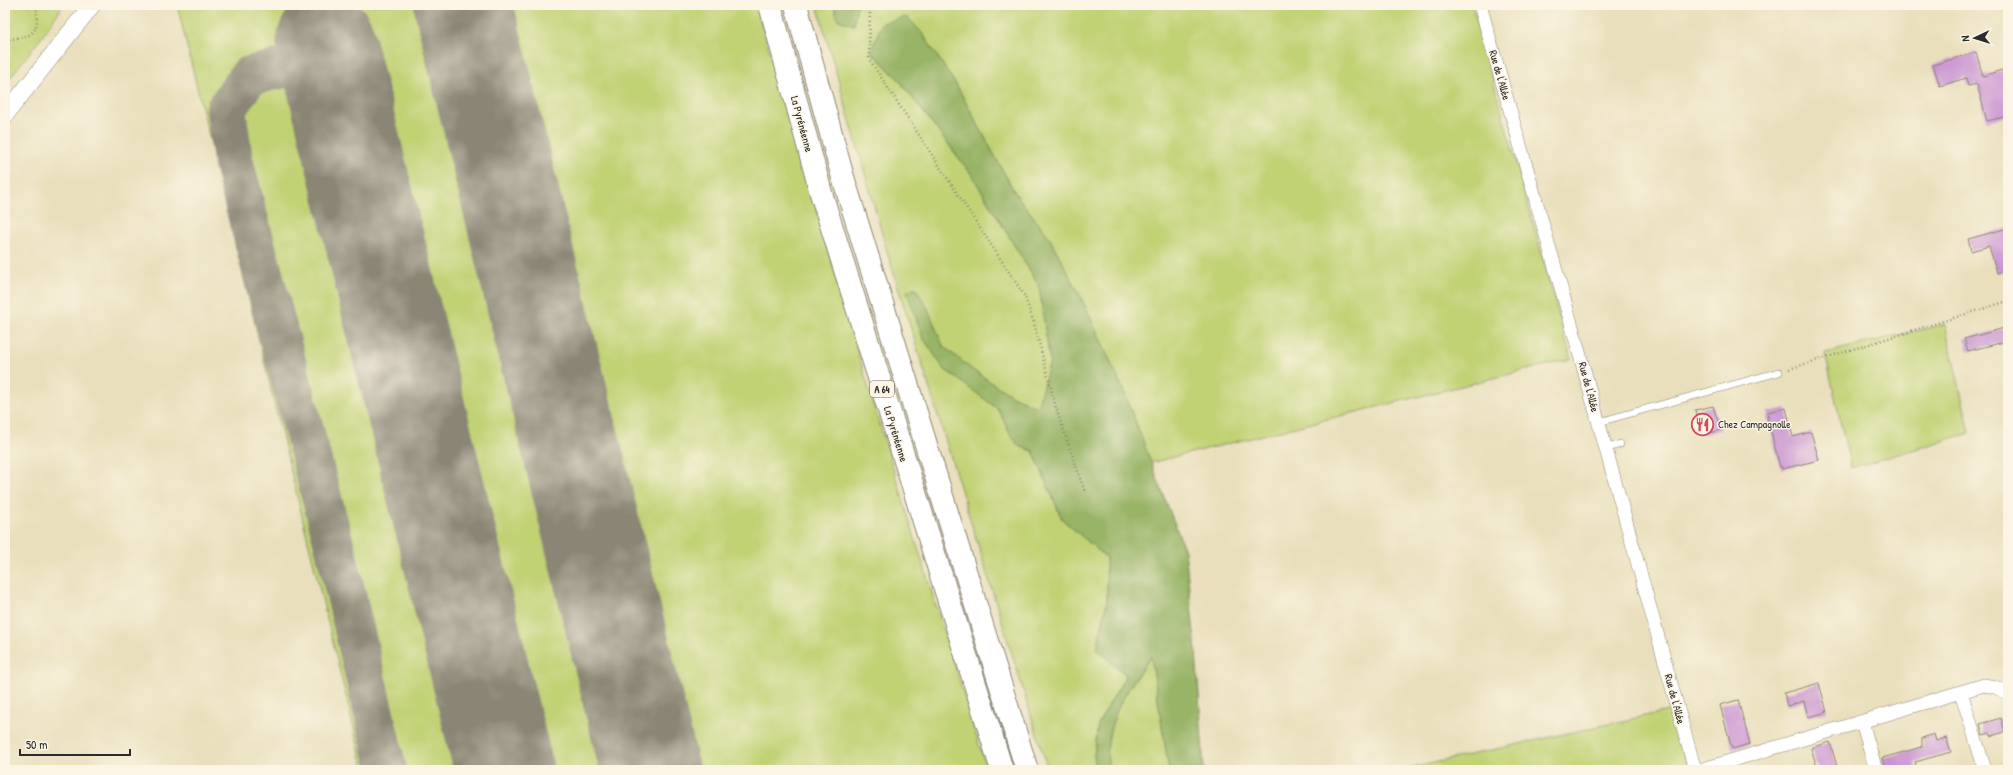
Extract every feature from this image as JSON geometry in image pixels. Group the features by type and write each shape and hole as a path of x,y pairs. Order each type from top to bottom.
{"highway":[{"name":"La Pyrénéenne","path":"770,5 821,193 1002,770"},
{"name":"A 64","path":"796,5 842,174 1027,770"}],"street":[{"path":"5,115 92,5"},
{"name":"Rue de l'Allée","path":"1480,5 1599,422 1695,770"},
{"path":"1700,770 1984,685 1995,687 2008,693"},
{"path":"1961,692 1986,770"},
{"path":"1862,722 1876,770"}],"lane":[{"path":"1599,422 1779,372"},
{"path":"1606,449 1620,444"}],"path":[{"path":"5,40 30,36 37,28 38,19 36,5"},
{"path":"870,5 869,59 1024,295 1034,323 1056,408 1085,492"},
{"path":"1779,372 2008,301"}],"green space":[{"path":"5,5 63,5 44,34 5,84"},
{"path":"177,5 756,5 872,400 987,770 364,770"},
{"path":"817,5 834,5 854,25 857,5 1472,5 1571,359 1150,463 1125,394 1081,297 1049,237 1015,193 958,88 922,33 871,52 899,80 972,175 1039,286 1050,362 1037,408 1012,396 974,371 943,346 927,307 915,287 923,338 975,391 998,409 1010,434 1019,446 1033,451 1062,519 1106,557 1107,601 1097,649 1126,675 1098,724 1094,755 1096,770 1048,770 889,258"},
{"path":"834,5 857,5 854,25 838,20"},
{"path":"907,17 922,33 958,88 1015,193 1049,237 1081,297 1125,394 1185,551 1196,651 1204,770 1169,770 1151,656 1125,695 1112,724 1107,754 1109,770 1096,770 1094,755 1098,724 1126,675 1097,649 1107,601 1106,557 1062,519 1033,451 1019,446 1010,434 998,409 944,369 923,338 907,292 915,287 927,307 943,346 974,371 1012,396 1037,407 1050,362 1039,286 972,175 899,80 871,51 882,23"},
{"path":"1945,324 1970,433 1851,468 1825,353"},
{"path":"1151,656 1169,770 1109,770 1107,753 1108,738 1112,723 1125,696"},
{"path":"1672,710 1689,770 1402,770"}],"building":[{"path":"1976,52 1983,76 2008,68 2008,116 1987,121 1977,84 1968,86 1966,78 1940,86 1933,65"},
{"path":"2008,228 2008,270 1997,273 1989,246 1971,251 1968,239"},
{"path":"2008,327 2008,341 1968,351 1964,339"},
{"path":"1713,406 1721,430 1702,435 1695,410"},
{"path":"1786,408 1793,437 1811,432 1819,460 1782,469 1782,467 1780,467 1767,416 1769,416 1768,412"},
{"path":"1819,683 1827,712 1808,717 1804,701 1787,706 1784,693"},
{"path":"1738,700 1750,744 1732,749 1720,705"},
{"path":"2001,718 2005,732 1991,736 1990,733 1983,735 1980,724"},
{"path":"1934,734 1936,741 1946,738 1951,752 1915,762 1917,770 1885,770 1882,758 1922,747 1922,738"},
{"path":"1830,742 1838,770 1818,770 1811,748"}],"taxiway":[{"path":"318,60 249,76 226,109 233,160 336,552 387,770"}],"runway":[{"path":"464,8 650,770"},
{"path":"326,42 504,770"}],"place":[{"name":"Chez Campagnolle","path":"1703,424"}]}
